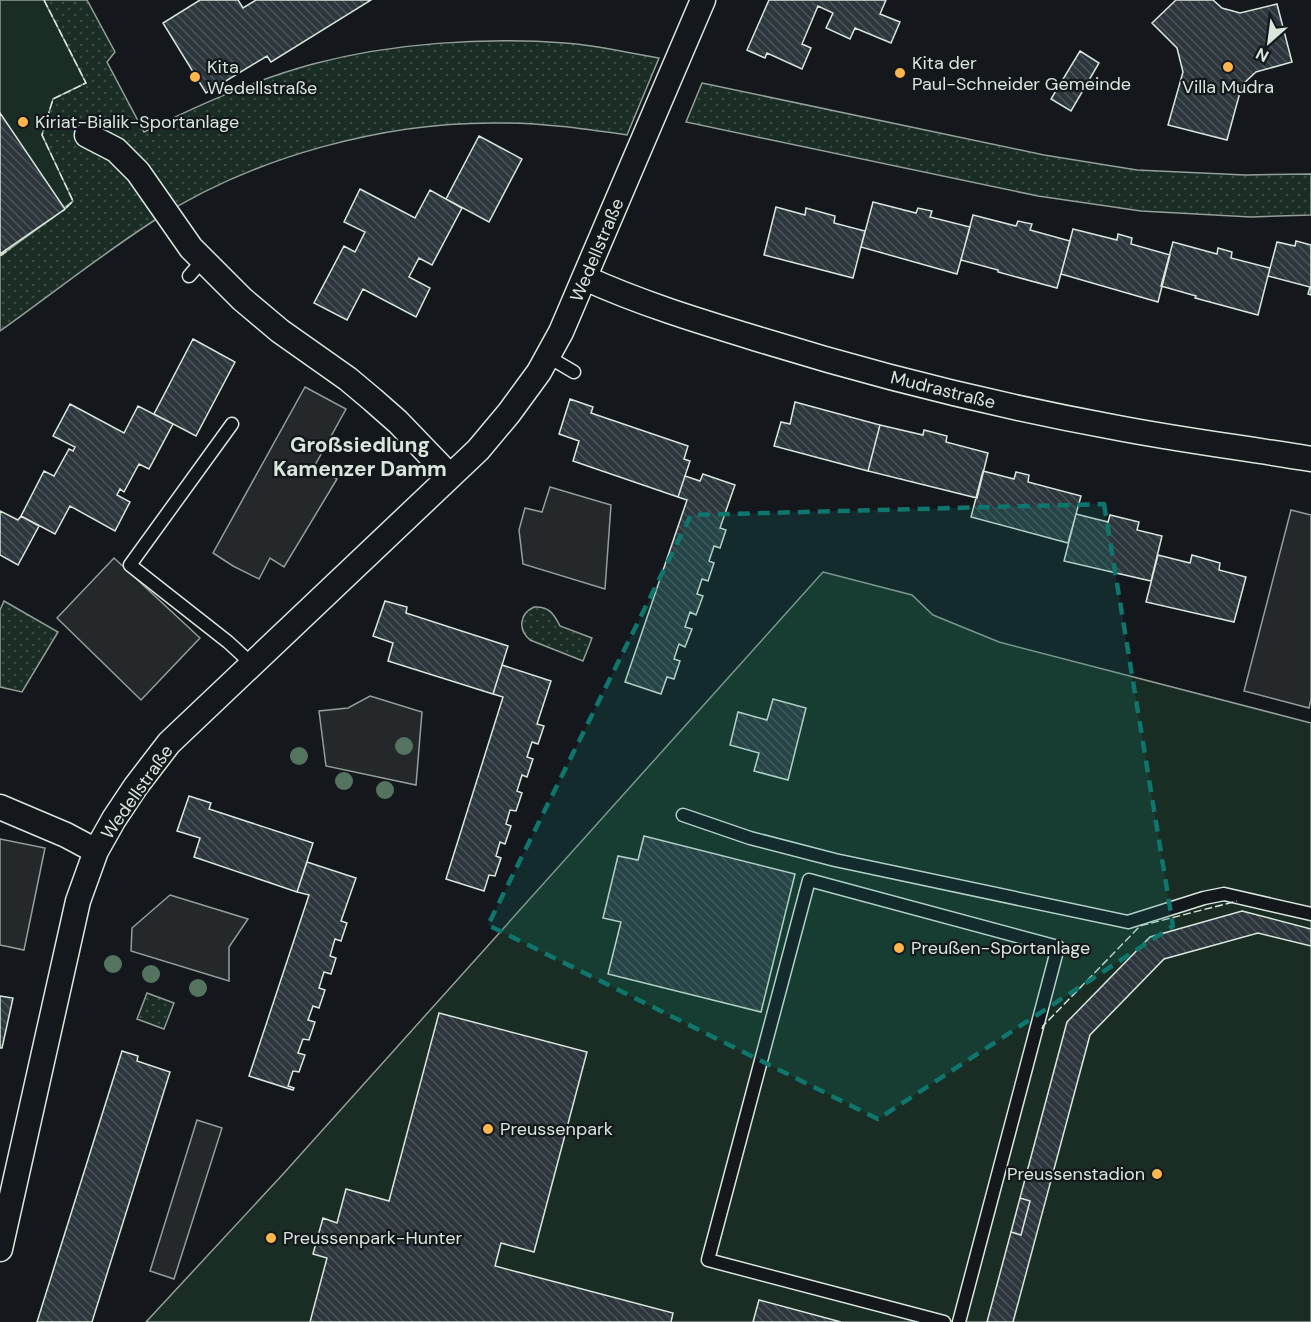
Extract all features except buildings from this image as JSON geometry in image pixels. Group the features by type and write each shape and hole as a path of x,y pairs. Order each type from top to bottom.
{"street":[{"name":"Wedellstraße","path":"0,1249 73,919 96,851 114,819 169,743 478,450 539,372 561,332 585,278 703,0"},
{"path":"87,135 116,150 138,172 171,222 196,268 242,299 280,331 348,379 398,422 450,476"},
{"name":"Mudrastraße","path":"585,278 620,294 713,325 904,381 1115,428 1311,459"},
{"path":"0,807 66,835 96,851"}],"lane":[{"path":"547,356 574,372"},
{"path":"232,424 130,565 228,642 252,664"},
{"path":"683,815 750,838 835,860 1128,922 1224,894 1311,914"},
{"path":"944,1322 708,1260 809,879 1058,947 959,1322"}],"highlighted area":[{"path":"1104,504 1173,926 878,1119 488,925 691,515"}],"green space":[{"name":"Kiriat-Bialik-Sportanlage","path":"0,0 44,0 86,83 53,99 59,169 73,201 0,256"},
{"path":"44,0 87,0 115,52 107,62 144,132 248,85 313,64 374,51 470,41 534,41 588,45 659,58 627,135 533,124 457,124 412,128 321,147 234,178 193,198 135,233 0,331 0,256 73,201 42,135 53,99 86,83"},
{"path":"702,83 1044,155 1137,170 1245,175 1311,174 1311,215 1251,217 1141,211 1038,196 686,122"},
{"name":"Preußen-Sportanlage","path":"823,572 912,595 933,615 999,642 1311,723 1311,1322 146,1322 284,1173"},
{"path":"4,601 58,632 22,692 0,687 0,610"},
{"path":"534,607 544,608 550,612 560,626 592,638 583,661 530,640 526,636 522,627 523,618"},
{"path":"147,993 174,1003 164,1029 137,1019"}],"shaded area":[{"path":"305,387 346,409 314,467 337,479 284,567 270,558 259,579 213,553"},
{"path":"550,487 611,505 605,589 523,564 519,530 525,508 542,512"},
{"path":"1291,510 1311,515 1311,699 1309,708 1244,691"},
{"path":"114,558 200,638 141,700 57,618"},
{"path":"370,696 422,712 416,785 326,766 319,711 348,708"},
{"path":"0,839 45,848 24,950 0,945"},
{"path":"170,895 248,919 229,947 229,981 131,951 132,928"},
{"path":"197,1120 222,1128 174,1279 150,1271"}],"fence":[{"path":"44,0 86,83 53,99 42,135 73,201 63,211"},
{"path":"0,256 10,249"},
{"path":"1042,1029 1140,926 1237,901"}],"place":[{"name":"Villa Mudra","path":"1228,67"},
{"name":"Kita der Paul-Schneider Gemeinde","path":"900,73"},
{"name":"Kita Wedellstraße","path":"195,77"},
{"name":"Kiriat-Bialik-Sportanlage","path":"23,122"},
{"name":"Preußen-Sportanlage","path":"899,948"},
{"name":"Preussenpark","path":"488,1129"},
{"name":"Preussenstadion","path":"1157,1174"},
{"name":"Preussenpark-Hunter","path":"271,1238"}],"district":[{"name":"Großsiedlung Kamenzer Damm","path":"360,457"}]}
